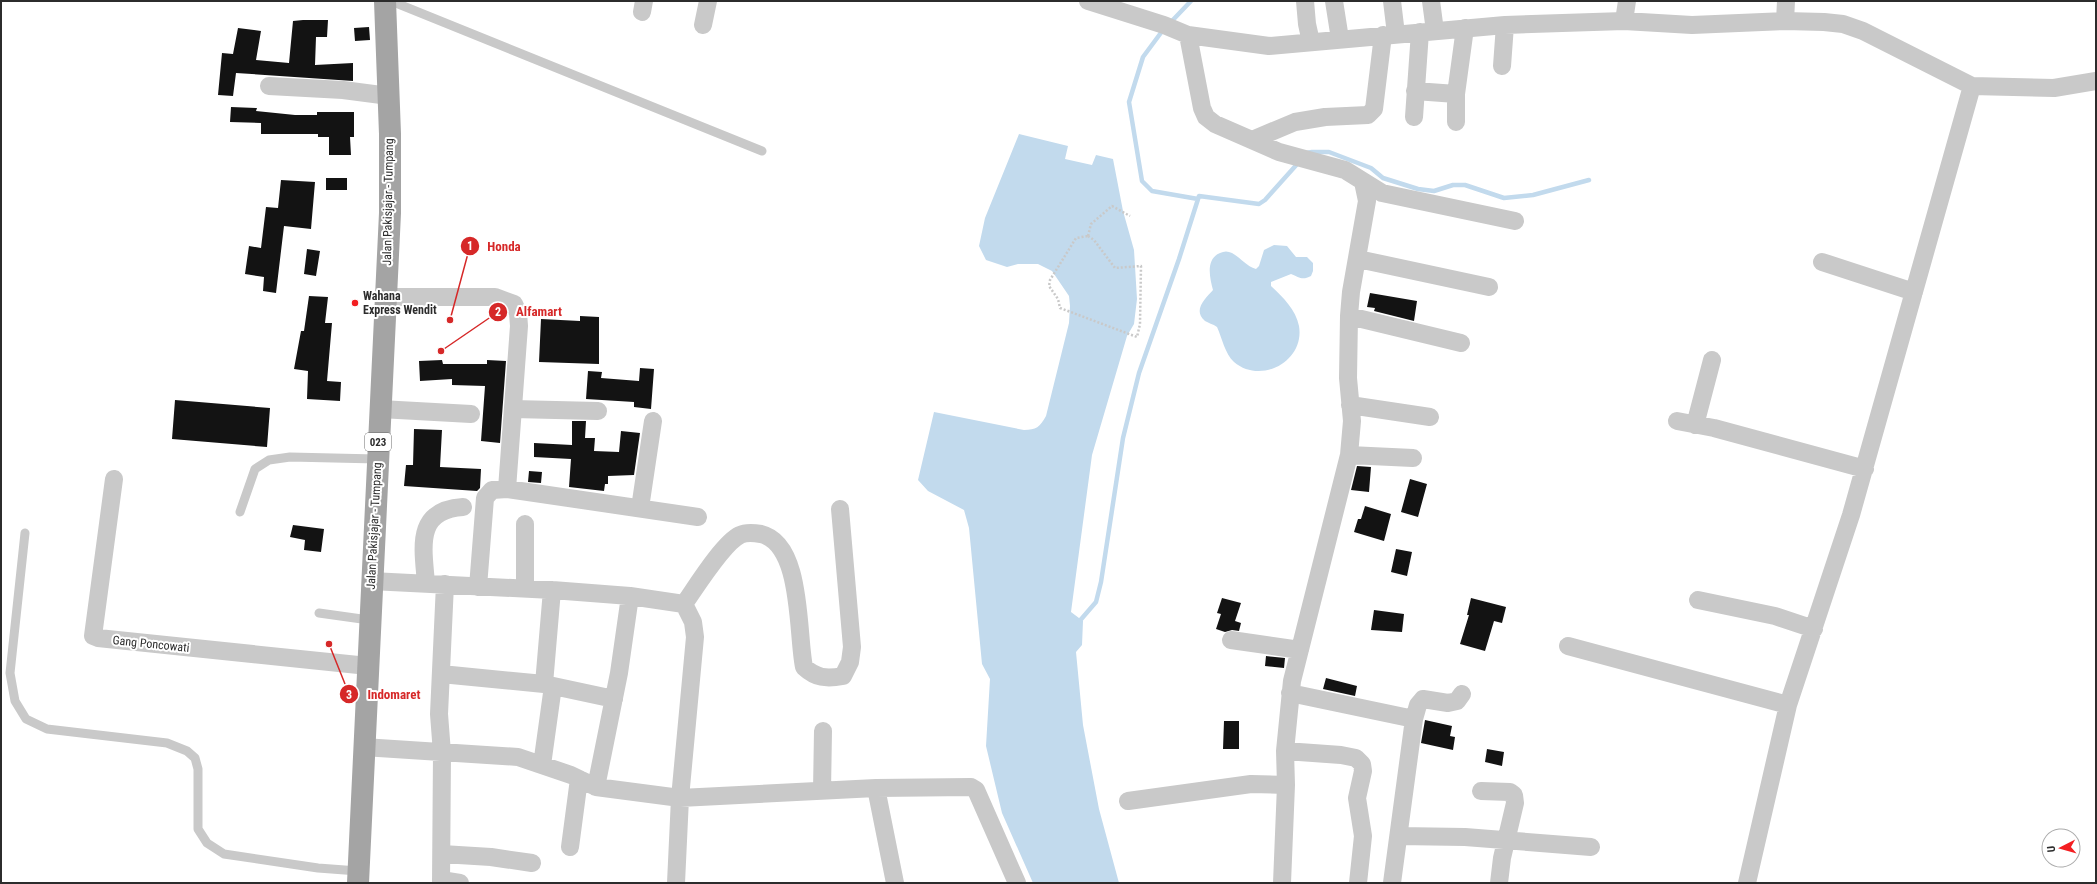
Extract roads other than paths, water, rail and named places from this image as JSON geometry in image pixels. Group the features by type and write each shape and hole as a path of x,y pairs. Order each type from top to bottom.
{"main road":[{"name":"Jalan Pakisjajar - Tumpang","path":"358,877 391,178 385,1"}],"street":[{"path":"704,25 708,1"},
{"path":"1088,1 1167,26 1188,35 1269,46 1505,25 1624,21 1692,25 1793,21 1843,24 1863,31 1972,86 2047,87 2096,81"},
{"path":"1305,1 1307,24 1311,42"},
{"path":"1334,1 1340,39"},
{"path":"1252,140 1295,122 1325,117 1368,115 1374,109 1390,35 1392,1"},
{"path":"1414,117 1415,92 1427,31 1431,1"},
{"path":"1624,21 1627,1"},
{"path":"1786,1 1793,21"},
{"path":"1502,66 1505,25"},
{"path":"1456,122 1456,94 1465,28"},
{"path":"1188,35 1202,108 1206,117 1215,124 1302,159 1345,170 1354,174 1363,182 1382,193 1515,221"},
{"path":"269,86 343,90 389,96"},
{"path":"1746,883 1788,705 1814,629 1864,469 1972,86"},
{"path":"1415,92 1456,94"},
{"path":"1282,883 1286,785 1285,751 1290,693 1349,455 1352,421 1348,378 1349,316 1351,292 1367,201 1363,182"},
{"path":"1358,258 1489,287"},
{"path":"1822,262 1914,292"},
{"path":"385,297 495,298 514,304 518,313 519,326 507,490"},
{"path":"1349,316 1461,343"},
{"path":"1695,425 1712,360"},
{"path":"1350,405 1430,417"},
{"path":"380,409 471,414"},
{"path":"513,409 598,411"},
{"path":"640,508 653,421"},
{"path":"1677,421 1714,428 1864,469"},
{"path":"1349,455 1413,458"},
{"name":"Gang Poncowati","path":"114,479 93,636 98,638 368,666"},
{"path":"478,587 485,498 492,490 507,490 698,517"},
{"path":"426,583 423,538 426,528 442,511 450,508 463,507"},
{"path":"684,604 726,547 740,534 754,533 766,536 777,544 786,559 794,581 804,667 813,675 820,677 828,678 843,676 850,662 852,647 840,509"},
{"path":"525,524 525,588"},
{"path":"371,581 525,588 630,596 684,604"},
{"path":"445,584 439,714 442,753 441,881 460,883"},
{"path":"542,765 548,685 552,590"},
{"path":"596,787 614,699 630,596"},
{"path":"1698,600 1775,616 1814,629"},
{"path":"676,883 680,798 695,637 693,622 684,604"},
{"path":"1231,640 1300,650"},
{"path":"1568,646 1788,705"},
{"path":"441,674 548,685 614,699"},
{"path":"1290,693 1414,719"},
{"path":"1392,883 1414,719 1418,705 1423,699 1448,703 1457,701 1462,694"},
{"path":"822,790 823,731"},
{"path":"364,747 518,757 579,779 596,787 680,798 822,790 965,786 976,790 1017,883"},
{"path":"1285,751 1341,755 1356,758 1362,764 1357,798 1363,836 1358,883"},
{"path":"570,847 579,779"},
{"path":"1128,801 1251,784 1286,785"},
{"path":"876,788 895,883"},
{"path":"1481,791 1510,792 1514,795 1515,803 1502,858 1499,883"},
{"path":"1399,836 1465,837 1506,842 1591,847"},
{"path":"442,854 491,857 532,863"}],"lane":[{"path":"391,1 762,151"},
{"path":"240,512 255,469 269,460 290,457 377,459"},
{"path":"25,533 10,673 15,701 26,719 47,729 167,743 187,751 195,758 198,769 198,829 207,843 224,854 318,868 358,877"},
{"path":"319,612 370,620"}],"water":[{"path":"1019,134 1068,146 1065,159 1092,165 1096,155 1113,159 1123,211 1134,250 1137,299 1134,324 1127,336 1092,455 1071,612 1083,621 1082,645 1076,652 1083,725 1099,809 1119,883 1033,883 1002,813 986,746 990,679 982,664 969,528 964,510 928,491 918,480 934,412 1024,430 1037,427 1042,423 1046,416 1069,323 1069,296 1052,271 1038,264 1018,264 1007,267 986,260 979,246 985,218"},
{"path":"1274,245 1287,246 1296,257 1307,257 1313,263 1313,271 1311,276 1305,278 1291,274 1271,282 1271,286 1284,299 1295,315 1299,326 1299,339 1295,350 1288,359 1279,366 1268,370 1256,371 1245,368 1231,359 1217,327 1205,321 1201,317 1200,308 1204,300 1213,290 1210,264 1215,256 1223,252 1230,252 1249,266 1256,269 1259,266 1264,250"}],"waterway":[{"path":"1170,23 1191,1"},
{"path":"1163,30 1143,57 1129,102 1142,181 1152,191 1198,199"},
{"path":"1306,153 1329,152 1371,168 1383,178 1418,189 1434,191 1453,185 1465,185 1504,198 1533,195 1589,180"},
{"path":"1077,624 1096,602 1101,582 1123,438 1139,373 1179,259 1199,196 1259,204 1265,200 1299,162"}],"place":[{"name":"Wahana Express Wendit","path":"355,303"},
{"name":"Honda","path":"450,320"},
{"name":"Alfamart","path":"441,351"},
{"name":"Indomaret","path":"329,644"}]}
